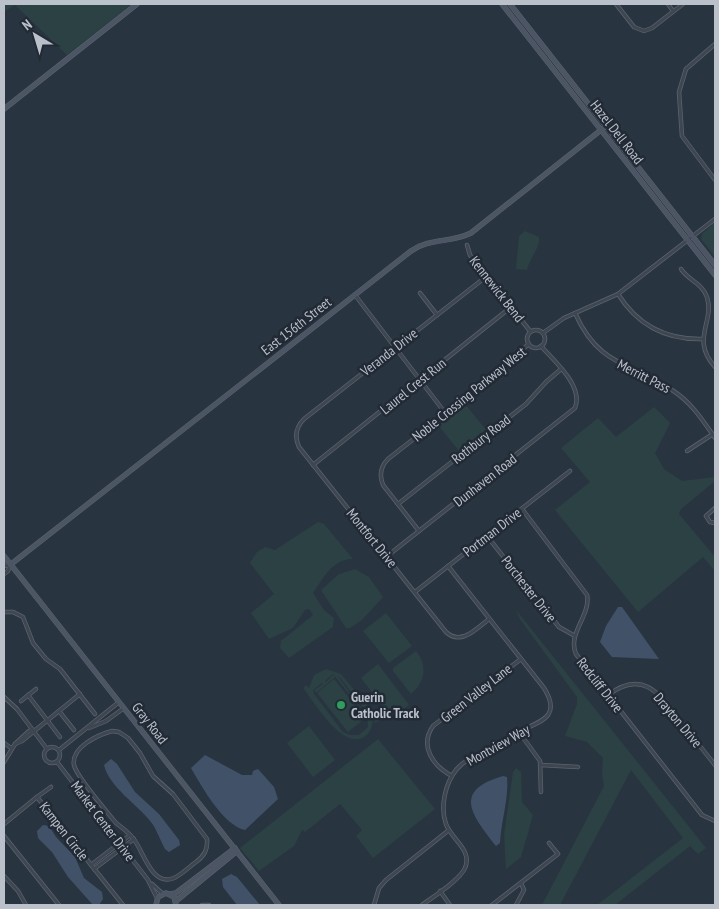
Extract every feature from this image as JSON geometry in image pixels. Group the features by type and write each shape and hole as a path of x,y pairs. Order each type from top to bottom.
{"street":[{"path":"4,109 137,4"},
{"name":"Hazel Dell Road","path":"502,4 602,130 715,265"},
{"name":"Hazel Dell Road","path":"510,4 691,238 715,275"},
{"path":"616,4 633,25 640,30 648,30 683,4"},
{"path":"668,4 674,11"},
{"path":"715,44 686,69 679,92 682,136 715,180"},
{"name":"East 156th Street","path":"10,564 417,247 431,242 458,238 474,231 606,126"},
{"path":"529,344 536,348 542,346 545,339 543,333 557,322 618,294 715,219"},
{"name":"Kennewick Bend","path":"468,245 470,255 530,332"},
{"path":"681,269 686,276 701,286 708,299 703,339 708,356 715,367"},
{"name":"Veranda Drive","path":"296,433 304,419 487,276"},
{"path":"420,293 438,315"},
{"path":"618,294 636,317 657,331 677,338 703,339"},
{"path":"354,295 446,414"},
{"name":"Laurel Crest Run","path":"313,465 511,307"},
{"name":"Merritt Pass","path":"575,313 586,334 601,351 615,362 666,386 683,398 698,413 714,436"},
{"name":"Kennewick Bend","path":"529,344 527,338 530,332 538,330 543,333"},
{"name":"Noble Crossing Parkway West","path":"398,504 382,482 381,470 385,462 484,384 504,364 529,344"},
{"path":"542,346 560,370"},
{"name":"Dunhaven Road","path":"386,557 571,413 578,398 575,388 560,370"},
{"name":"Rothbury Road","path":"398,504 526,404 560,370"},
{"name":"Montfort Drive","path":"296,433 299,447 446,632 456,638 465,636 489,619"},
{"path":"687,451 714,436"},
{"name":"Portman Drive","path":"415,592 570,471"},
{"path":"398,504 419,531"},
{"path":"715,508 706,516 710,522 715,523"},
{"path":"522,509 586,593 587,606 575,636"},
{"name":"Porchester Drive","path":"487,536 559,627 575,636"},
{"name":"Gray Road","path":"4,556 279,905"},
{"path":"4,566 10,564"},
{"path":"4,574 10,564"},
{"name":"Montview Way","path":"422,905 462,873 467,862 464,850 446,824 444,801 452,776 468,760 499,746 519,732 544,720 550,713 551,705 544,688 448,566"},
{"path":"4,612 13,612 23,617 33,642 46,659 60,669 95,714"},
{"name":"Redcliff Drive","path":"575,636 573,646 576,654 702,815 715,822"},
{"name":"Green Valley Lane","path":"452,776 439,768 429,754 426,739 433,726 520,658"},
{"name":"Drayton Drive","path":"608,696 620,687 632,684 653,689 715,765"},
{"path":"21,701 36,689"},
{"path":"4,762 11,748 26,734 34,730 80,694"},
{"path":"28,695 60,736"},
{"path":"4,697 34,730 47,749"},
{"path":"59,750 119,702"},
{"path":"86,730 106,721 124,708"},
{"path":"59,711 74,730"},
{"path":"112,731 119,732 128,738 140,753 155,778 173,794 206,836 206,852 174,878 160,877 142,858 134,839 130,835 116,823 75,770 75,755 89,742 112,731"},
{"path":"519,732 536,753 541,765 541,792"},
{"path":"4,743 11,748"},
{"path":"53,747 59,750 60,758 57,762 51,763 46,760 44,754 47,749 53,747"},
{"name":"Market Center Drive","path":"57,762 148,880 163,894"},
{"path":"541,765 578,767"},
{"name":"Kampen Circle","path":"4,824 51,787"},
{"name":"Kampen Circle","path":"38,797 122,905"},
{"path":"374,905 379,888 386,880 449,830"},
{"name":"Kampen Circle","path":"91,866 130,835"},
{"path":"4,836 59,905"},
{"name":"Kampen Circle","path":"94,870 134,839"},
{"path":"492,905 558,854 549,843"},
{"path":"156,905 157,899 163,894 176,893 236,850"},
{"path":"170,894 176,903 236,850"},
{"path":"4,876 18,890 26,905"},
{"name":"Market Center Drive","path":"148,880 157,899"},
{"path":"516,905 524,890 521,883"},
{"path":"440,892 450,905"},
{"path":"202,905 209,905"}],"green space":[{"path":"4,4 132,4 67,55 15,5 4,12"},
{"path":"715,222 715,257 701,239 702,234"},
{"path":"525,231 539,237 539,241 527,270 516,269 519,236"},
{"path":"465,404 487,431 460,452 438,425"},
{"path":"654,407 670,423 655,453 664,469 682,481 715,477 715,481 681,509 679,514 715,557 715,571 703,557 638,612 555,510 590,482 561,448 598,418 616,437"},
{"path":"318,522 324,524 353,559 340,562 329,570 313,593 324,610 334,618 333,627 289,658 280,648 281,641 313,615 309,609 305,610 293,628 269,639 251,613 274,594 250,563 257,552 265,547 275,550"},
{"path":"355,569 369,577 383,597 362,620 350,628 346,628 321,590 339,574"},
{"path":"516,610 706,848 698,854 690,846 615,905 597,905 683,838 631,770 560,905 542,905 604,786 602,774 603,758 587,742 565,736 577,704 577,697 520,619"},
{"path":"386,613 412,646 389,663 363,631"},
{"path":"416,651 422,662 423,674 416,690 411,694 393,671 393,668"},
{"path":"378,664 409,705 392,718 361,678"},
{"path":"326,669 341,674 379,720 376,723 373,720 370,730 364,737 356,739 347,737 338,731 322,714 303,688 306,685 309,688 314,675","holes":["333,674 367,716 337,675 367,712 368,727 359,735 350,735 343,732 314,694 313,690 322,683 314,690 316,693 335,677 333,675 325,681"]},
{"name":"Guerin Catholic Track","path":"334,679 365,718 348,732 317,693"},
{"path":"309,726 335,760 313,777 287,743"},
{"path":"378,739 435,809 373,858 356,836 362,830 340,804 305,832 302,830 294,846 259,871 240,848"},
{"path":"516,768 521,772 522,802 533,815 521,857 506,869 504,835 513,772"}],"water":[{"path":"618,607 622,607 659,659 612,657 600,642 606,626"},
{"path":"205,755 242,775 252,775 253,771 258,769 274,787 278,799 245,830 237,827 221,813 191,768"},
{"path":"111,759 117,764 135,792 159,814 179,840 180,845 169,852 165,849 151,822 118,788 107,773 104,765"},
{"path":"503,776 507,777 507,794 500,843 496,846 480,825 471,805 472,797 477,789 487,782"},
{"path":"43,825 49,826 56,837 75,857 84,878 102,892 103,899 99,905 93,905 68,877 52,852 38,838 37,831"},
{"path":"231,874 237,877 260,905 237,905 223,887 222,879"}],"place":[{"name":"Guerin Catholic Track","path":"341,705"}]}
